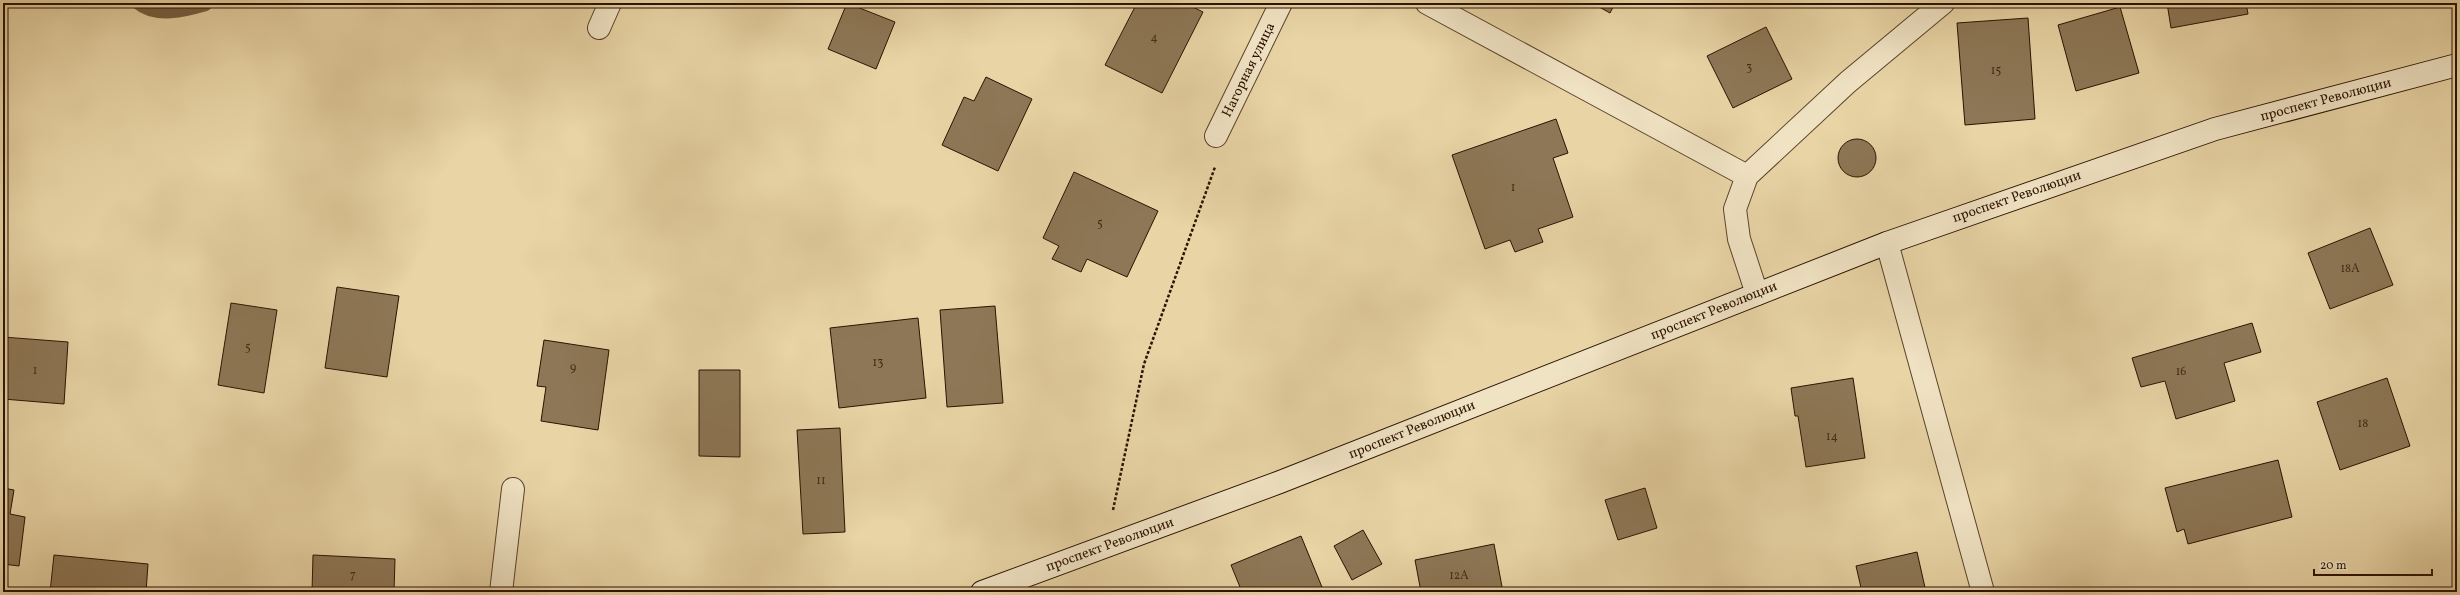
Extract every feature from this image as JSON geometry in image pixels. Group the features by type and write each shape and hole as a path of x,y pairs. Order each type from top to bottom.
{"street":[{"path":"599,28 610,3"},
{"name":"Нагорная улица","path":"1216,136 1281,3"},
{"path":"1427,3 1747,176"},
{"path":"1756,294 1739,239 1736,209 1747,176 1848,82 1943,3"},
{"name":"проспект Революции","path":"982,592 1280,482 1887,243 2215,128 2457,65"},
{"path":"1887,243 1983,592"},
{"path":"501,592 513,489"}],"path":[{"path":"1105,547 1144,364 1215,169 1216,136"}],"building":[{"path":"847,3 895,22 876,69 828,49"},
{"path":"1137,3 1185,3 1203,12 1162,93 1105,65"},
{"path":"1592,3 1615,3 1610,13"},
{"path":"2167,3 2246,3 2248,14 2171,28"},
{"path":"2120,7 2139,73 2076,91 2058,25"},
{"path":"2028,18 2035,119 1965,125 1957,23"},
{"path":"1766,27 1792,79 1733,108 1707,56"},
{"path":"986,77 1032,99 998,171 942,145 964,97 974,101"},
{"path":"1556,119 1568,153 1553,158 1573,217 1538,229 1543,242 1515,252 1510,240 1485,249 1452,155"},
{"path":"1857,139 1867,142 1873,148 1876,158 1873,168 1867,174 1857,177 1847,174 1841,168 1838,158 1841,148 1847,142"},
{"path":"1074,172 1158,211 1127,277 1087,259 1081,272 1052,259 1059,246 1043,238"},
{"path":"2370,228 2393,285 2330,309 2308,253"},
{"path":"337,287 399,296 387,377 325,368"},
{"path":"231,303 277,310 264,393 218,385"},
{"path":"995,306 1003,403 947,407 940,310"},
{"path":"918,318 926,398 839,408 830,328"},
{"path":"2252,323 2261,352 2224,363 2235,401 2176,419 2165,381 2141,387 2132,358"},
{"path":"3,337 68,342 64,404 3,399"},
{"path":"544,340 609,350 598,430 541,421 546,387 537,386"},
{"path":"699,370 740,370 740,457 699,456"},
{"path":"1853,378 1865,458 1806,467 1798,416 1795,416 1791,388"},
{"path":"2387,378 2410,446 2340,470 2317,402"},
{"path":"840,428 845,532 803,534 797,430"},
{"path":"2278,460 2292,517 2188,544 2184,529 2177,532 2165,488"},
{"path":"3,488 14,490 10,514 25,517 19,566 3,564"},
{"path":"1645,488 1657,528 1618,540 1605,500"},
{"path":"1363,530 1382,564 1352,580 1334,546"},
{"path":"1301,536 1324,592 1242,592 1231,565"},
{"path":"1494,544 1503,592 1421,592 1415,560"},
{"path":"1917,552 1926,592 1862,592 1856,566"},
{"path":"54,555 148,564 146,592 50,592"},
{"path":"313,555 395,559 394,592 312,592"}],"waterway":[{"path":"137,3 144,8 161,12 180,11 206,5"}]}
